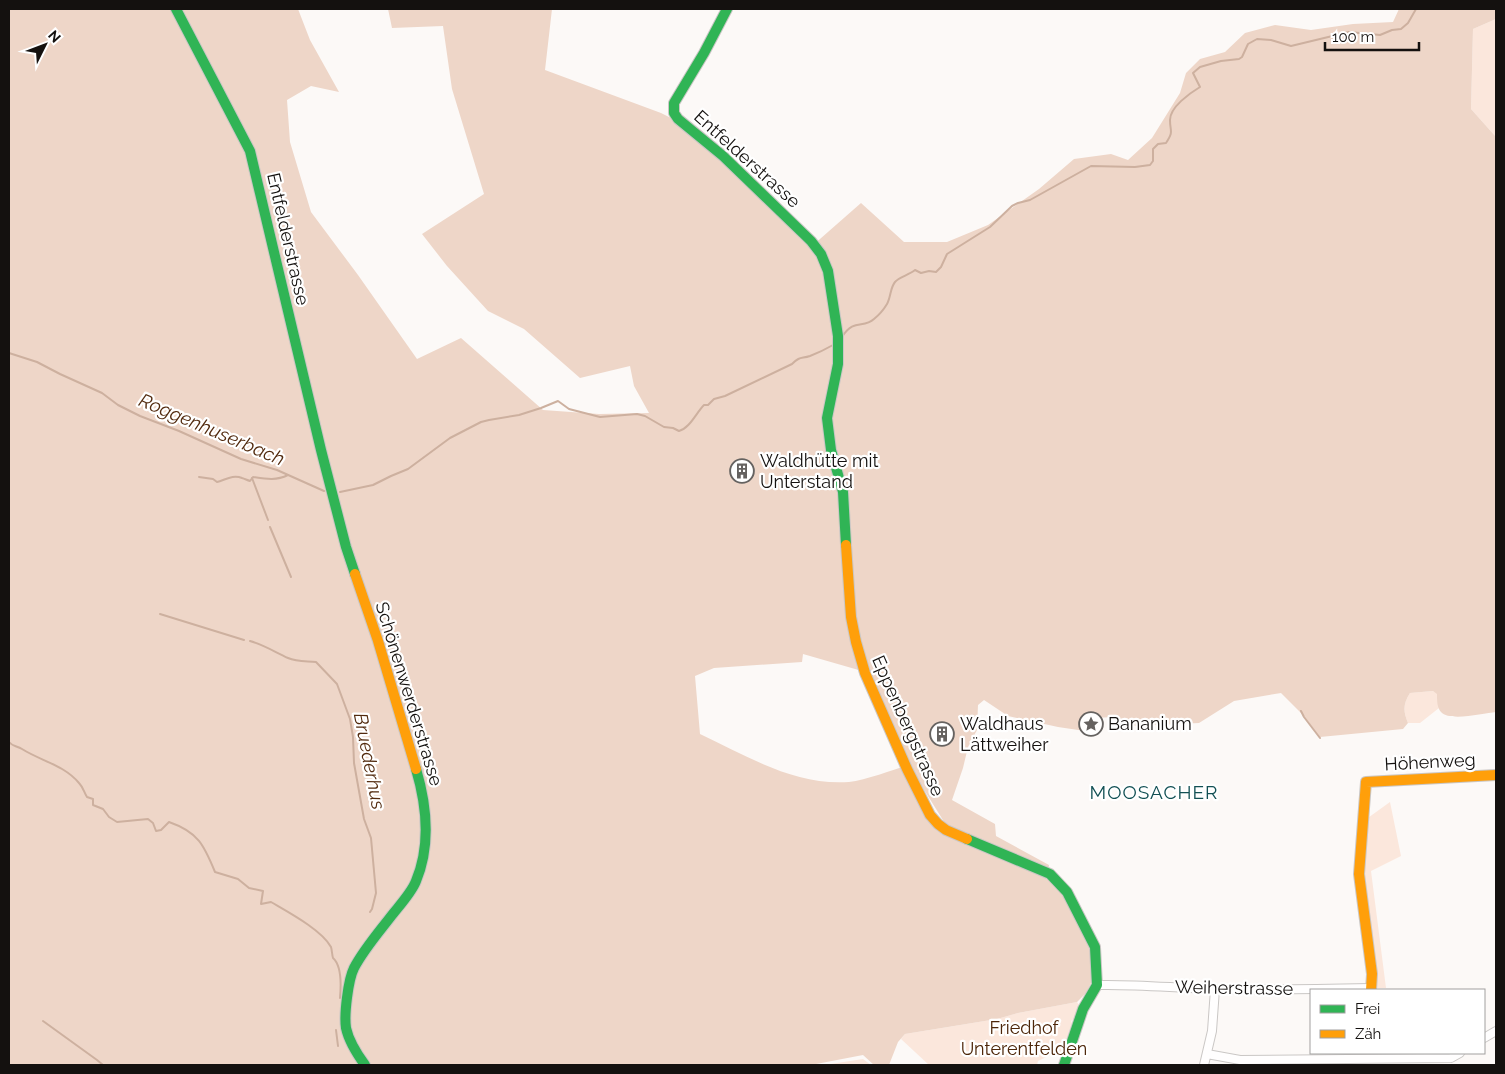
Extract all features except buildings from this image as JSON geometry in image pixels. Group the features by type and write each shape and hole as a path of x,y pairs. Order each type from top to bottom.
{"street":[{"name":"Entfelderstrasse","path":"176,9 250,151 264,203 331,490"},
{"name":"Entfelderstrasse","path":"727,9 674,104 674,113 723,156 811,241 821,254 828,271 838,336"},
{"name":"Eppenbergstrasse","path":"838,336 838,364 827,418 831,450 843,492 850,617 865,673 906,769 930,815 946,830 1048,873 1054,878 1067,892 1095,947 1097,985"},
{"name":"Schönenwerderstrasse","path":"331,490 346,547 413,752 422,788 427,830 425,849 416,883 371,942 354,968 349,981 346,1001 346,1027 354,1050 365,1065"},
{"name":"Höhenweg","path":"1371,989 1372,974 1359,874 1366,782 1496,775"},
{"name":"Weiherstrasse","path":"1097,985 1215,989 1371,989"},
{"path":"1064,1065 1083,1009 1097,985"},
{"path":"1204,1065 1212,1031 1215,989"},
{"path":"1485,1037 1496,1031"},
{"path":"1207,1054 1224,1061 1378,1059 1452,1062"}],"green space":[{"path":"1496,19 1496,137 1471,109 1473,29"},
{"path":"1433,691 1437,693 1439,708 1420,723 1408,723 1405,708 1410,693"},
{"path":"1390,802 1401,856 1371,871 1386,988 1376,988 1362,878 1365,820"},
{"name":"Friedhof Unterentfelden","path":"1077,1002 1079,1005 1074,1019 1071,1021 1072,1023 1060,1057 1053,1054 1038,1061 1037,1065 929,1065 901,1039 905,1034 997,1019 1018,1013"},
{"path":"863,1059 871,1065 824,1065"}],"shaded area":[{"path":"9,9 298,9 310,40 339,92 311,86 287,100 290,142 311,212 417,359 461,338 543,410 599,414 649,413 634,386 630,366 580,378 524,329 488,311 447,266 422,234 484,194 452,89 443,26 392,28 388,9 552,9 545,70 671,118 715,153 812,246 861,203 904,242 947,242 988,225 1039,189 1074,159 1111,154 1128,160 1152,138 1180,93 1186,73 1200,59 1225,52 1245,33 1275,25 1311,30 1353,24 1393,22 1399,9 1496,9 1496,19 1473,29 1471,109 1496,137 1496,712 1459,717 1445,715 1440,710 1437,694 1433,691 1410,693 1405,708 1408,723 1403,729 1320,737 1304,716 1281,693 1234,701 1199,723 1135,726 1115,717 1092,718 1085,731 1008,716 984,700 978,705 977,730 968,747 952,800 995,824 996,836 1049,865 1048,873 951,833 913,772 943,833 1054,878 1095,947 1097,971 1086,993 1077,1002 1018,1013 997,1019 905,1034 898,1042 889,1065 874,1065 863,1055 811,1065 9,1065","holes":["803,654 869,673 909,765 856,781 829,782 810,779 772,768 700,734 695,676 714,668 802,662"]}],"waterway":[{"name":"Roggenhuserbach","path":"842,337 846,331 854,326 870,322 880,314 887,304 893,284 897,280 915,270 921,273 936,272 941,267 947,254 990,227 1012,206 1030,200 1091,166 1135,167 1150,165 1153,161 1153,149 1158,144 1166,143 1170,136 1170,120 1173,110 1200,87 1193,73 1200,67 1221,61 1239,59 1242,57 1248,44 1257,39 1271,40 1291,46 1349,32 1380,35 1392,30 1401,29 1408,23 1416,9"},
{"name":"Roggenhuserbach","path":"340,492 373,485 408,469 450,438 481,422 519,415 558,401 569,409 600,417 637,414 645,416 664,427 679,431 690,424 704,405 708,405 714,399 725,396 799,359 813,355 833,345"},
{"name":"Roggenhuserbach","path":"9,353 37,362 102,393 118,405 140,416 241,459 277,470 324,491"},
{"path":"199,477 213,479 217,482 235,477 250,481 253,477 275,479 288,475"},
{"path":"252,478 268,520"},
{"path":"270,527 291,577"},
{"name":"Bruederhus","path":"160,614 244,640"},
{"name":"Bruederhus","path":"250,641 291,659 316,662 337,684 350,719 354,763 364,819 371,838 376,893 370,912"},
{"path":"1301,711 1320,738"},
{"path":"9,742 73,777 87,797 93,799 93,805 103,809 109,817 117,822 148,819 153,823 156,831 161,830 169,822 187,830 199,841 215,872 238,879 249,888 263,891 261,904 271,902 304,922 327,941 338,966 341,983 340,998"},
{"path":"43,1021 103,1065"},
{"path":"336,1030 338,1046"}],"traffic: fast":[{"path":"176,9 250,151 321,450 346,547 355,574"},
{"path":"727,9 704,53 674,103 674,113 678,119 723,156 811,241 821,254 828,271 838,336 838,364 827,418 831,450 843,492 846,545"},
{"path":"365,1065 347,1033 348,989 352,973 358,961 412,890 421,867 426,825 423,797 416,769"},
{"path":"967,839 1050,874 1067,892 1095,947 1097,985 1083,1009 1064,1065"}],"traffic: slow":[{"path":"846,545 851,617 865,673 907,769 930,815 946,830 967,839"},
{"path":"355,574 378,641 416,769"},
{"path":"1371,989 1372,974 1359,874 1366,782 1496,775"}],"place":[{"name":"Waldhütte mit Unterstand","path":"742,471"},
{"name":"Bananium","path":"1091,724"},
{"name":"Waldhaus Lättweiher","path":"942,734"}],"district":[{"name":"MOOSACHER","path":"1154,792"}]}
